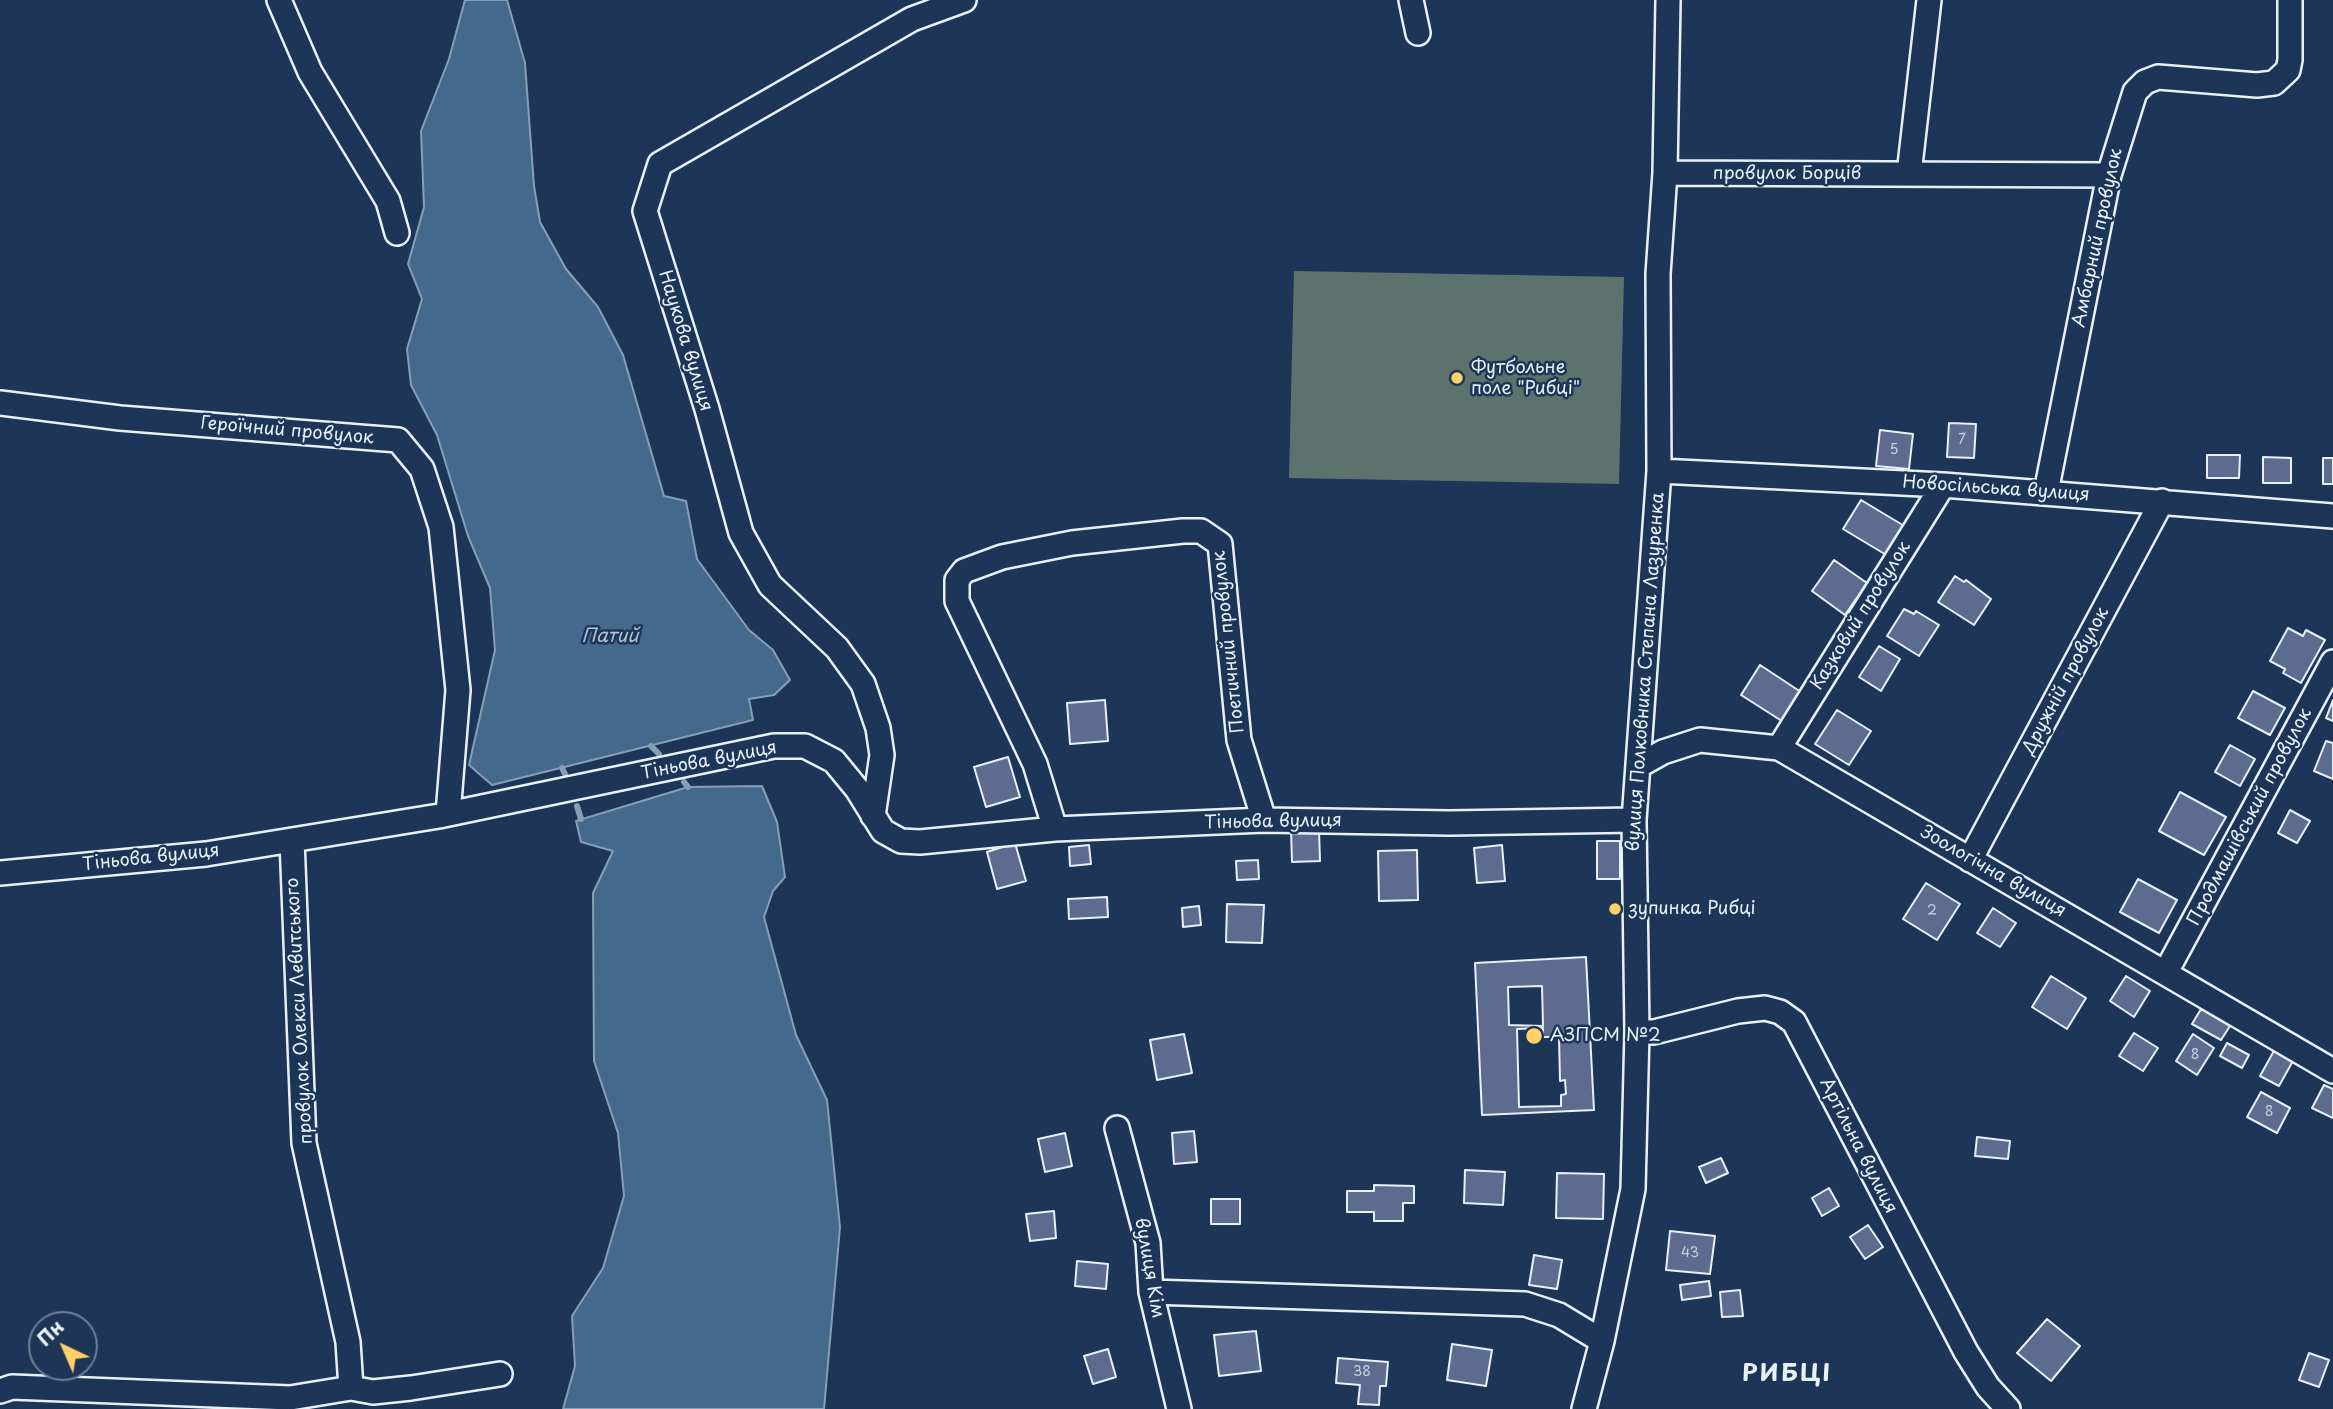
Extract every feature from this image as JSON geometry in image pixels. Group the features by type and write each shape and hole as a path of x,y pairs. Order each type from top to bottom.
{"street":[{"path":"279,0 310,72 388,201 397,233"},
{"name":"Наукова вулиця","path":"873,816 882,755 878,728 863,684 836,648 770,585 741,533 645,211 660,164 912,19 964,0"},
{"path":"1411,0 1418,33"},
{"name":"вулиця Полковника Степана Лазуренка","path":"1584,1409 1602,1341 1633,1189 1637,1032 1634,820 1659,471 1658,274 1665,173 1668,0"},
{"path":"1909,174 1929,0"},
{"name":"Амбарний провулок","path":"2046,492 2109,175 2133,99 2145,82 2165,76 2257,85 2283,78 2291,60 2290,0"},
{"name":"провулок Борців","path":"1665,173 2109,175"},
{"name":"Героїчний провулок","path":"0,403 120,418 398,440 422,469 441,527 458,691 448,814"},
{"name":"Новосільська вулиця","path":"1659,471 1943,485 2333,516"},
{"name":"Казковий провулок","path":"1780,748 1943,485"},
{"name":"Дружній провулок","path":"1970,860 2162,501"},
{"name":"Поетичний провулок","path":"1055,829 1035,764 957,601 957,580 964,571 1002,557 1072,543 1183,531 1201,531 1220,544 1239,740 1264,820"},
{"name":"Продмашівський провулок","path":"2166,972 2333,662"},
{"name":"Зоологічна вулиця","path":"1638,766 1663,752 1700,740 1780,748 2333,1071"},
{"name":"Тіньова вулиця","path":"0,873 206,854 292,840 448,814 774,746 805,746 834,761 883,831 901,841 920,842 1055,829 1264,820 1450,824 1634,820"},
{"name":"провулок Олекси Левитського","path":"292,840 304,1143 348,1342 351,1388"},
{"name":"Артільна вулиця","path":"1637,1032 1654,1032 1738,1011 1765,1008 1780,1012 1794,1022 1966,1352 1988,1387 2008,1409"},
{"name":"вулиця Кім","path":"1117,1128 1148,1243 1151,1292 1179,1409"},
{"path":"1151,1292 1525,1304 1559,1315 1602,1341"},
{"path":"0,1391 12,1387 290,1398 351,1388 373,1392 500,1374"}],"green space":[{"name":"Футбольне поле \"Рибці\"","path":"1294,271 1624,277 1619,484 1289,478"}],"water":[{"name":"Патий","path":"465,0 507,0 525,63 534,186 540,222 566,269 598,307 623,355 664,496 686,501 697,559 749,630 773,650 790,680 774,695 749,699 753,720 492,785 469,765 495,650 490,588 468,536 437,435 411,385 407,349 422,299 408,264 424,207 421,131 449,59"},
{"path":"762,786 777,822 785,877 773,891 764,917 796,1035 827,1100 840,1227 824,1409 563,1409 575,1366 572,1316 603,1268 624,1196 618,1133 594,1061 593,893 613,851 581,842 576,821 688,787"}],"building":[{"path":"1949,423 1976,424 1974,458 1947,457"},
{"path":"1880,430 1913,434 1909,469 1876,466"},
{"path":"2207,455 2240,455 2239,478 2207,478"},
{"path":"2263,457 2291,458 2291,483 2263,483"},
{"path":"2323,458 2333,458 2333,484 2323,484"},
{"path":"1861,500 1906,527 1888,556 1843,529"},
{"path":"1834,560 1867,583 1845,615 1812,591"},
{"path":"1955,576 1964,582 1966,580 1991,599 1974,625 1938,602"},
{"path":"1904,609 1914,614 1916,611 1939,625 1919,656 1887,636"},
{"path":"2288,628 2303,636 2306,630 2325,640 2301,683 2283,673 2285,669 2270,661"},
{"path":"1879,646 1900,659 1881,691 1859,677"},
{"path":"1760,665 1804,694 1785,723 1741,695"},
{"path":"2253,691 2285,708 2270,735 2238,718"},
{"path":"1105,700 1108,741 1070,744 1067,703"},
{"path":"2333,700 2333,721 2326,718"},
{"path":"1837,710 1871,731 1849,765 1815,744"},
{"path":"2326,741 2333,743 2333,779 2314,771"},
{"path":"2230,745 2255,759 2240,786 2215,772"},
{"path":"1008,757 1020,797 986,807 974,767"},
{"path":"2180,792 2226,817 2204,855 2159,831"},
{"path":"2290,810 2310,821 2297,843 2278,833"},
{"path":"1291,830 1319,830 1320,861 1292,862"},
{"path":"1597,841 1620,841 1620,879 1597,879"},
{"path":"1015,843 1026,881 997,889 987,852"},
{"path":"1089,845 1091,864 1070,866 1069,847"},
{"path":"1502,845 1505,881 1477,883 1474,848"},
{"path":"1417,850 1418,900 1379,901 1378,851"},
{"path":"1258,860 1259,879 1237,880 1236,861"},
{"path":"2138,879 2177,900 2159,933 2120,912"},
{"path":"1926,883 1960,904 1937,940 1903,919"},
{"path":"1107,897 1108,917 1069,919 1068,899"},
{"path":"1227,904 1264,905 1262,943 1226,942"},
{"path":"1199,906 1201,925 1183,927 1182,908"},
{"path":"1993,908 2016,923 2000,947 1977,933"},
{"name":"АЗПСМ №2","path":"1586,957 1594,1110 1482,1115 1475,963"},
{"path":"2051,976 2086,998 2067,1029 2032,1007"},
{"path":"2126,976 2150,991 2134,1017 2110,1001"},
{"path":"1542,986 1543,1026 1509,1025 1508,987"},
{"path":"2201,1009 2230,1026 2221,1040 2192,1024"},
{"path":"1543,1028 1543,1037 1559,1037 1560,1081 1565,1080 1566,1094 1561,1095 1561,1106 1519,1107 1517,1029"},
{"path":"2134,1033 2158,1048 2143,1071 2119,1056"},
{"path":"1184,1034 1192,1073 1157,1080 1150,1040"},
{"path":"2193,1034 2214,1048 2197,1075 2176,1061"},
{"path":"2227,1043 2249,1055 2242,1068 2220,1056"},
{"path":"2275,1049 2294,1059 2279,1086 2260,1076"},
{"path":"2324,1085 2333,1089 2333,1118 2312,1108"},
{"path":"2261,1092 2290,1108 2277,1133 2247,1117"},
{"path":"1194,1131 1197,1162 1174,1164 1172,1133"},
{"path":"1065,1133 1072,1166 1045,1172 1038,1139"},
{"path":"1977,1137 2010,1141 2008,1159 1975,1156"},
{"path":"1721,1158 1728,1173 1706,1183 1699,1167"},
{"path":"1465,1170 1505,1172 1503,1205 1464,1203"},
{"path":"1557,1173 1604,1174 1603,1219 1556,1218"},
{"path":"1374,1185 1414,1186 1414,1203 1403,1203 1403,1221 1374,1221 1374,1212 1347,1212 1347,1191 1374,1191"},
{"path":"1829,1188 1839,1206 1822,1216 1812,1198"},
{"path":"1211,1199 1240,1199 1240,1224 1211,1224"},
{"path":"1054,1211 1056,1238 1030,1241 1026,1214"},
{"path":"1868,1225 1883,1247 1865,1259 1850,1237"},
{"path":"1670,1231 1715,1236 1710,1274 1666,1270"},
{"path":"1534,1255 1562,1260 1557,1289 1529,1285"},
{"path":"1077,1261 1108,1264 1106,1289 1075,1286"},
{"path":"1709,1281 1711,1296 1682,1300 1680,1285"},
{"path":"1740,1290 1743,1316 1722,1317 1720,1292"},
{"path":"2047,1319 2080,1346 2051,1381 2017,1353"},
{"path":"1256,1331 1261,1371 1219,1376 1214,1335"},
{"path":"1452,1344 1492,1350 1486,1386 1447,1380"},
{"path":"1108,1349 1116,1377 1093,1384 1084,1356"},
{"path":"2309,1353 2329,1360 2319,1387 2299,1380"},
{"path":"1338,1358 1388,1362 1386,1386 1380,1386 1379,1405 1358,1404 1360,1385 1336,1383"}],"waterway":[{"path":"651,746 659,754"},
{"path":"562,768 565,774"},
{"path":"684,782 688,787"},
{"path":"577,806 581,819"}],"place":[{"name":"Футбольне поле \"Рибці\"","path":"1457,378"},
{"name":"зупинка Рибці","path":"1615,909"},
{"name":"АЗПСМ №2","path":"1534,1036"}],"district":[{"name":"РИБЦІ","path":"1787,1374"}]}
